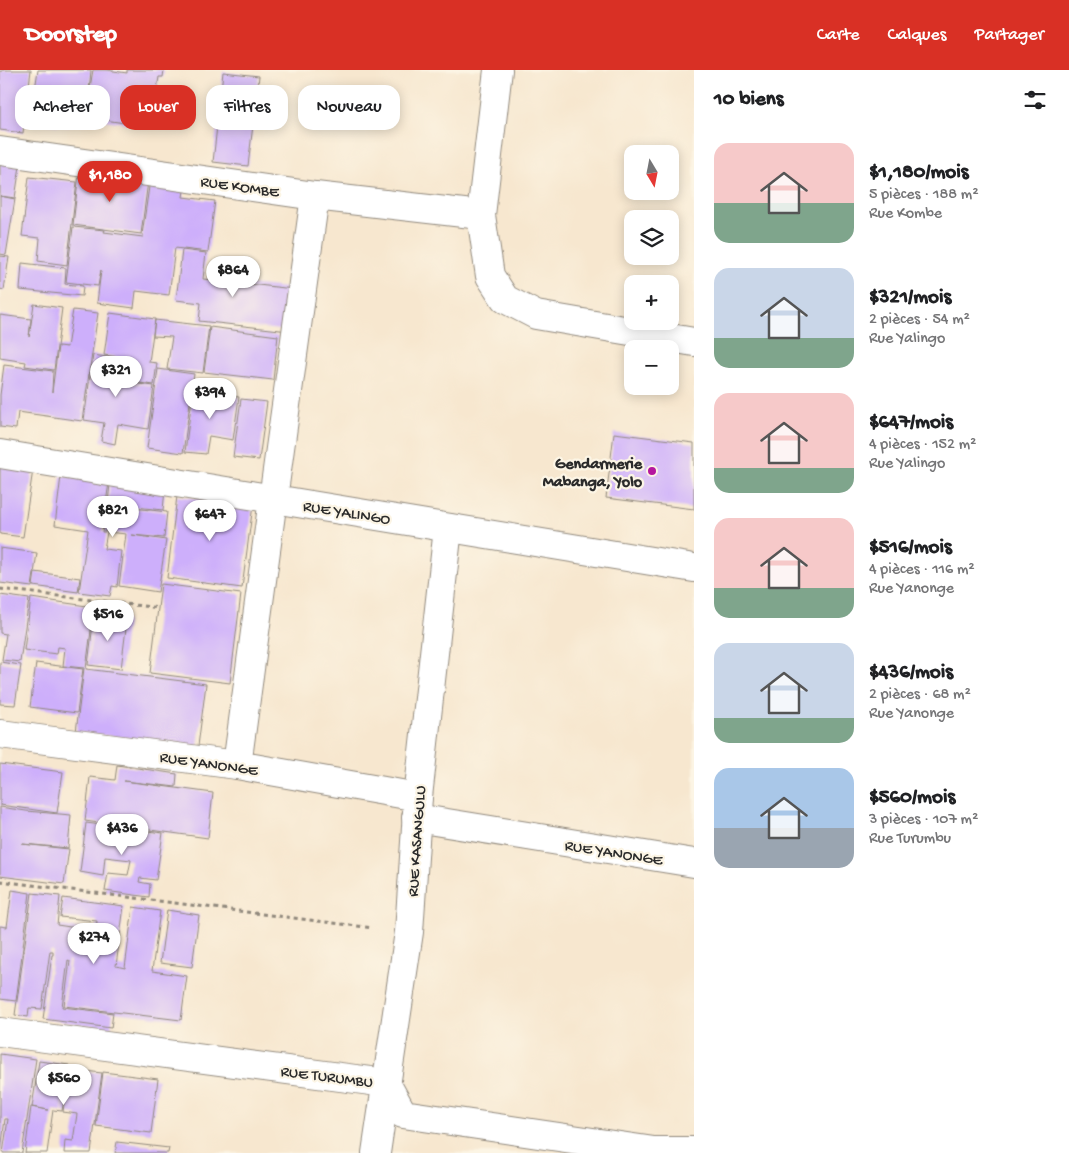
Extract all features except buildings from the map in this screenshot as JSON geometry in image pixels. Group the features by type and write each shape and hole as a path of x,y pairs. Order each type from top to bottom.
{"street":[{"path":"498,70 481,215 490,276 505,299 536,315 694,342"},
{"name":"RUE KOMBE","path":"0,151 315,196 481,215"},
{"path":"237,765 315,196"},
{"name":"RUE YALINGO","path":"0,454 694,568"},
{"name":"RUE KASANGULU","path":"376,1153 408,932 417,808 448,528"},
{"name":"RUE YANONGE","path":"0,734 237,765 417,808 694,863"},
{"name":"RUE TURUMBU","path":"0,1032 386,1083 403,1114 654,1151 694,1152"}],"path":[{"path":"0,589 159,608"},
{"path":"0,881 408,932"}],"place":[{"name":"Gendarmerie Mabanga, Yolo","path":"652,471"}]}
